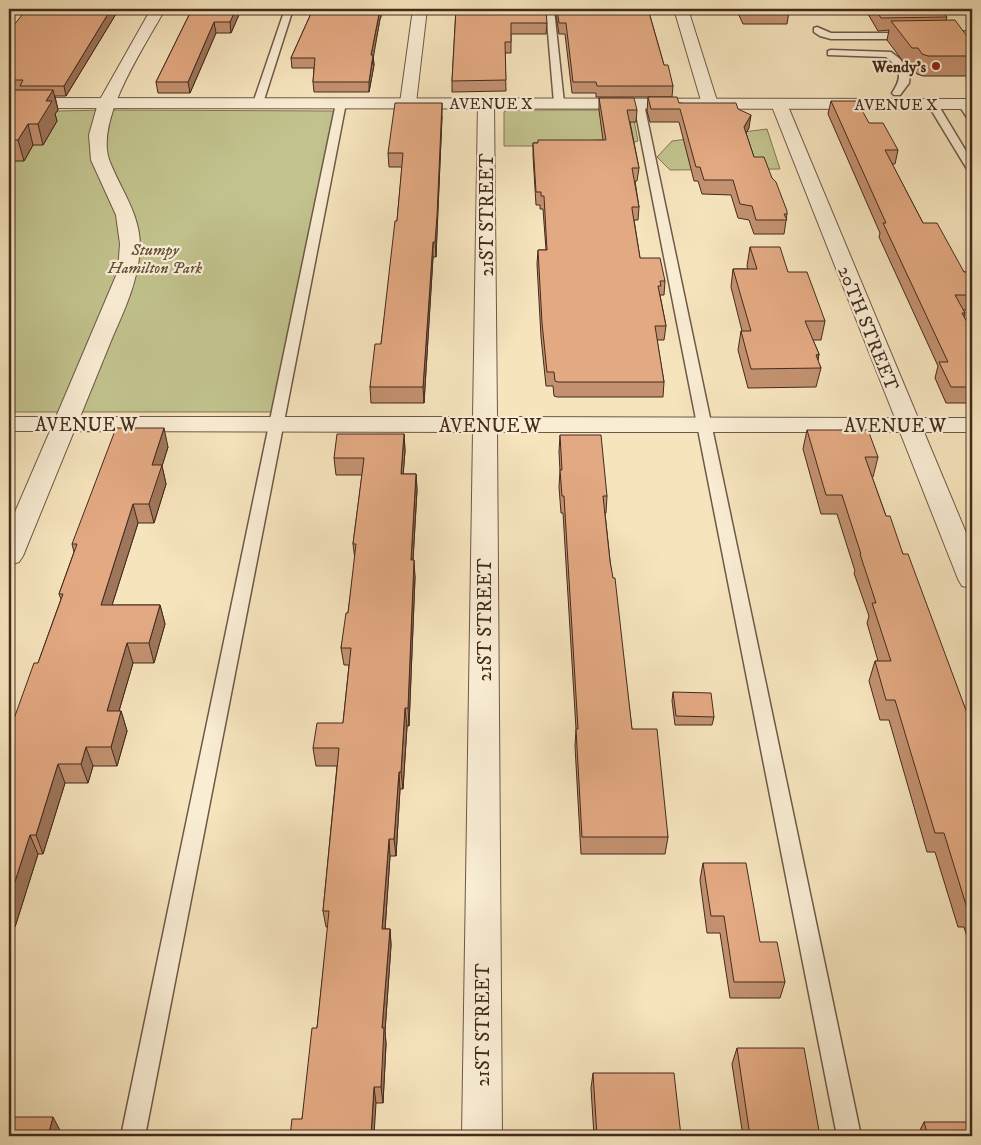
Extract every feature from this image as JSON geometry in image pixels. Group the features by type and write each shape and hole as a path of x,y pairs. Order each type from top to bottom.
{"street":[{"path":"9,556 112,314 128,271 130,244 126,215 100,160 98,135 106,104 158,9"},
{"path":"408,104 420,9"},
{"path":"681,9 710,104"},
{"name":"AVENUE X","path":"9,103 968,104"},
{"name":"21ST STREET","path":"482,1136 486,104"},
{"name":"20TH STREET","path":"778,104 972,579"},
{"name":"AVENUE W","path":"9,424 972,425"}],"lane":[{"path":"258,104 289,9"},
{"path":"550,9 560,104"},
{"path":"817,30 823,34 839,36 918,36"},
{"path":"938,36 972,34"},
{"path":"831,53 882,53 895,58 905,75 904,83 897,93"},
{"path":"133,1136 341,104"},
{"path":"639,104 849,1136"},
{"path":"932,104 972,169"},
{"path":"968,104 972,117"}],"green space":[{"name":"Stumpy Hamilton Park","path":"105,110 334,111 274,412 9,412 9,112"},
{"path":"508,110 632,110 638,141 621,146 504,146 504,112"},
{"path":"767,129 780,169 670,170 657,157 672,141"}],"building":[{"path":"27,9 111,9 64,86 20,86 23,80 9,80 9,31"},
{"path":"192,9 236,9 230,22 214,22 188,82 156,82"},
{"path":"313,9 380,9 371,55 373,55 369,82 313,82 315,58 291,58"},
{"path":"456,9 546,9 547,23 511,23 511,42 505,42 506,80 452,81"},
{"path":"557,9 648,9 664,65 668,65 673,86 597,86 596,82 573,82 566,23 559,23"},
{"path":"743,9 787,9 789,12 744,12"},
{"path":"875,9 940,9 947,17 881,18"},
{"path":"955,20 972,43 972,56 928,56 922,54 918,48 912,48 891,21"},
{"path":"9,90 53,90 46,101 52,101 38,124 28,124 18,140 9,140"},
{"path":"648,97 677,97 679,103 736,103 738,109 751,115 744,127 754,157 764,157 787,211 787,214 784,214 787,220 756,220 752,206 740,204 733,180 704,180 700,167 696,167 680,109 651,109"},
{"path":"599,98 634,98 637,110 627,110 639,168 632,168 639,207 632,207 632,209 640,258 660,258 665,281 660,281 661,286 658,286 666,326 655,326 664,382 558,382 555,381 554,372 547,372 538,250 547,250 544,196 541,196 541,192 536,192 533,143 538,143 538,140 606,140"},
{"path":"831,101 857,101 869,123 883,123 898,150 885,150 923,223 937,223 964,272 972,272 972,295 955,295 965,313 962,313 972,337 972,387 951,387 939,362 948,362 883,223 886,223"},
{"path":"395,103 442,103 437,216 435,242 433,242 423,387 370,387 375,344 381,344 395,221 397,221 403,153 388,153"},
{"path":"750,247 780,247 788,272 807,272 825,321 805,321 819,354 816,355 821,368 751,369 741,331 751,331 733,269 757,269"},
{"path":"116,428 164,428 152,465 162,465 149,504 133,504 101,605 160,605 149,643 127,643 107,711 121,711 111,747 86,747 81,764 58,764 36,835 30,835 9,900 9,727 11,727 34,663 38,663 63,594 59,594 77,544 72,544"},
{"path":"807,430 868,430 878,457 865,457 886,516 890,516 903,554 908,554 967,713 972,713 972,908 967,908 944,833 935,833 895,700 886,700 875,661 891,661 872,603 876,603 842,495 826,495"},
{"path":"337,434 404,434 401,474 416,474 411,560 414,560 408,708 405,708 394,839 389,839 382,929 390,929 382,1028 384,1028 381,1087 374,1087 371,1136 290,1136 292,1119 302,1119 312,1028 317,1028 329,911 323,911 339,748 313,748 317,723 343,723 351,648 341,648 346,613 348,613 356,544 353,544 364,458 334,458"},
{"path":"560,435 601,435 607,496 603,496 610,561 613,578 615,578 632,729 657,729 668,837 582,837 576,729 578,729 564,496 562,496 560,470 562,470"},
{"path":"673,692 711,693 714,717 676,716"},
{"path":"703,863 746,863 760,942 777,942 785,982 734,982 724,916 711,916"},
{"path":"737,1048 804,1048 820,1136 750,1136"},
{"path":"593,1073 674,1073 681,1136 597,1136"},
{"path":"9,1117 53,1117 48,1136 9,1136"},
{"path":"924,1122 972,1122 972,1136 928,1136"}],"place":[{"name":"Wendy's","path":"936,66"}]}
